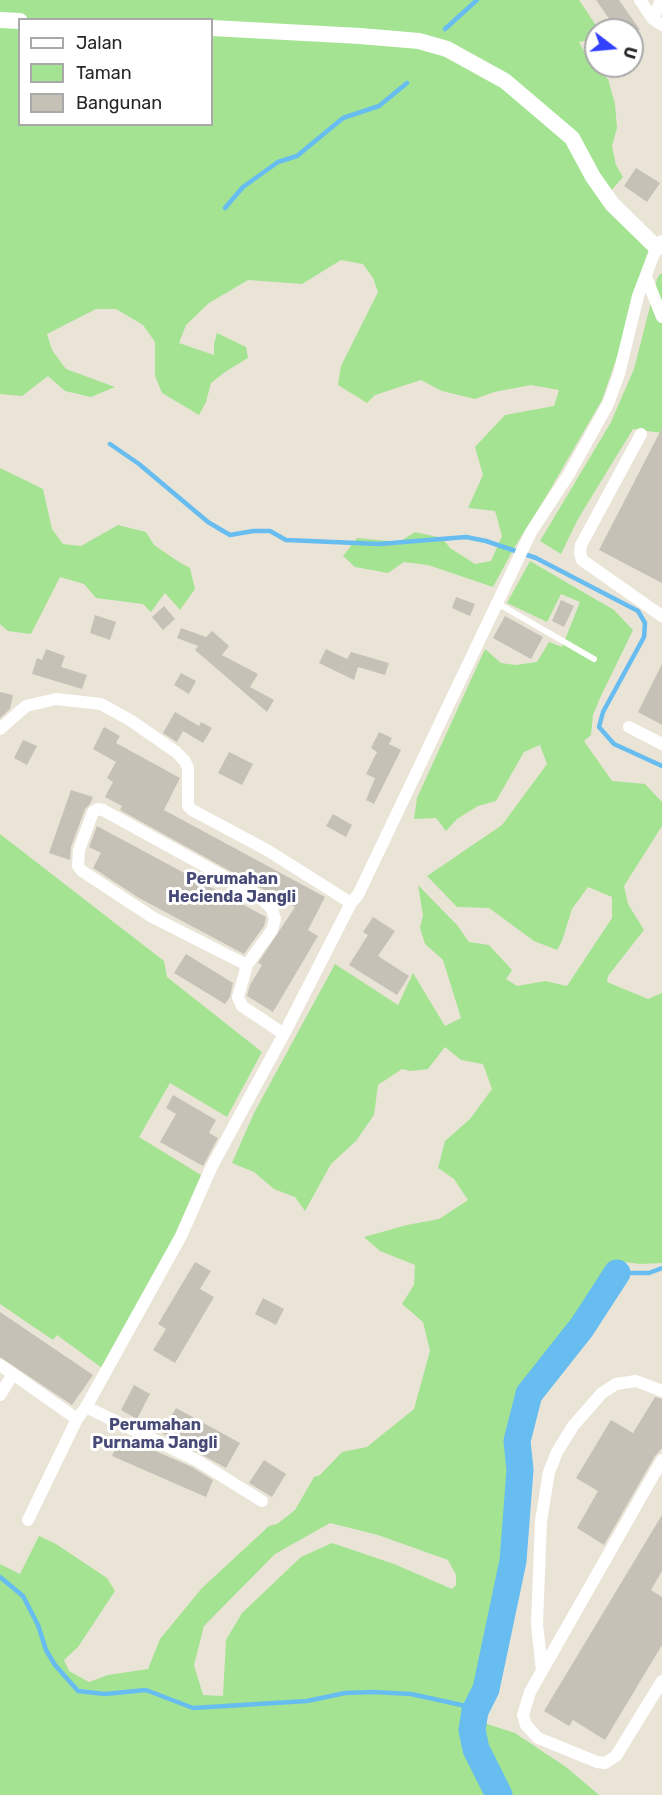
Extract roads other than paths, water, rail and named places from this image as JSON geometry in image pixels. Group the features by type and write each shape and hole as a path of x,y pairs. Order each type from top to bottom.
{"street":[{"path":"640,0 658,22"},
{"path":"658,22 662,0"},
{"path":"0,20 18,21"},
{"path":"28,1520 77,1419 86,1407 182,1236 212,1166 284,1035 351,903 363,885 531,532 569,474 608,404 619,374 638,296 659,249 612,204 593,177 572,138 505,81 447,49 419,42 370,37 213,28"},
{"path":"646,277 662,317"},
{"path":"641,434 581,545 580,553 582,560 662,616"},
{"path":"0,729 26,706 56,699 101,704 130,720 176,752 185,761 188,768 188,806 192,810 267,850 351,903"},
{"path":"628,727 662,744"},
{"path":"247,965 152,917 82,871 78,866 79,850 93,812 98,809 103,810 262,899 274,914 273,930 247,965 238,997 242,1006 284,1035"},
{"path":"0,1365 77,1419"},
{"path":"0,1395 13,1374"},
{"path":"542,1671 537,1624 541,1521 549,1472 557,1452 573,1426 602,1394 616,1384 636,1381 662,1391"},
{"path":"86,1407 196,1460 262,1501"},
{"path":"662,1460 542,1671 526,1702 523,1715 526,1725 538,1738 577,1755 605,1762 616,1756 662,1681"}],"lane":[{"path":"497,603 594,659"}],"waterway":[{"path":"445,29 477,0"},
{"path":"225,208 243,187 278,162 297,156 343,118 379,106 407,83"},
{"path":"110,444 139,464 208,522 230,535 270,531 286,540 379,544 466,537 486,541 536,558 638,611 645,623 644,637 603,712 599,727 614,744 662,766"},
{"path":"617,1273 649,1273 662,1268"},
{"path":"499,1795 476,1749 472,1730 475,1711 486,1689 513,1561 520,1470 517,1441 529,1394 582,1327 617,1273"},
{"path":"0,1577 23,1596 38,1625 46,1650 55,1665 78,1691 105,1694 146,1690 193,1708 307,1701 345,1693 374,1692 411,1694 466,1706 475,1711"}],"district":[{"name":"Perumahan Hecienda Jangli","path":"232,888"},
{"name":"Perumahan Purnama Jangli","path":"155,1434"}]}
